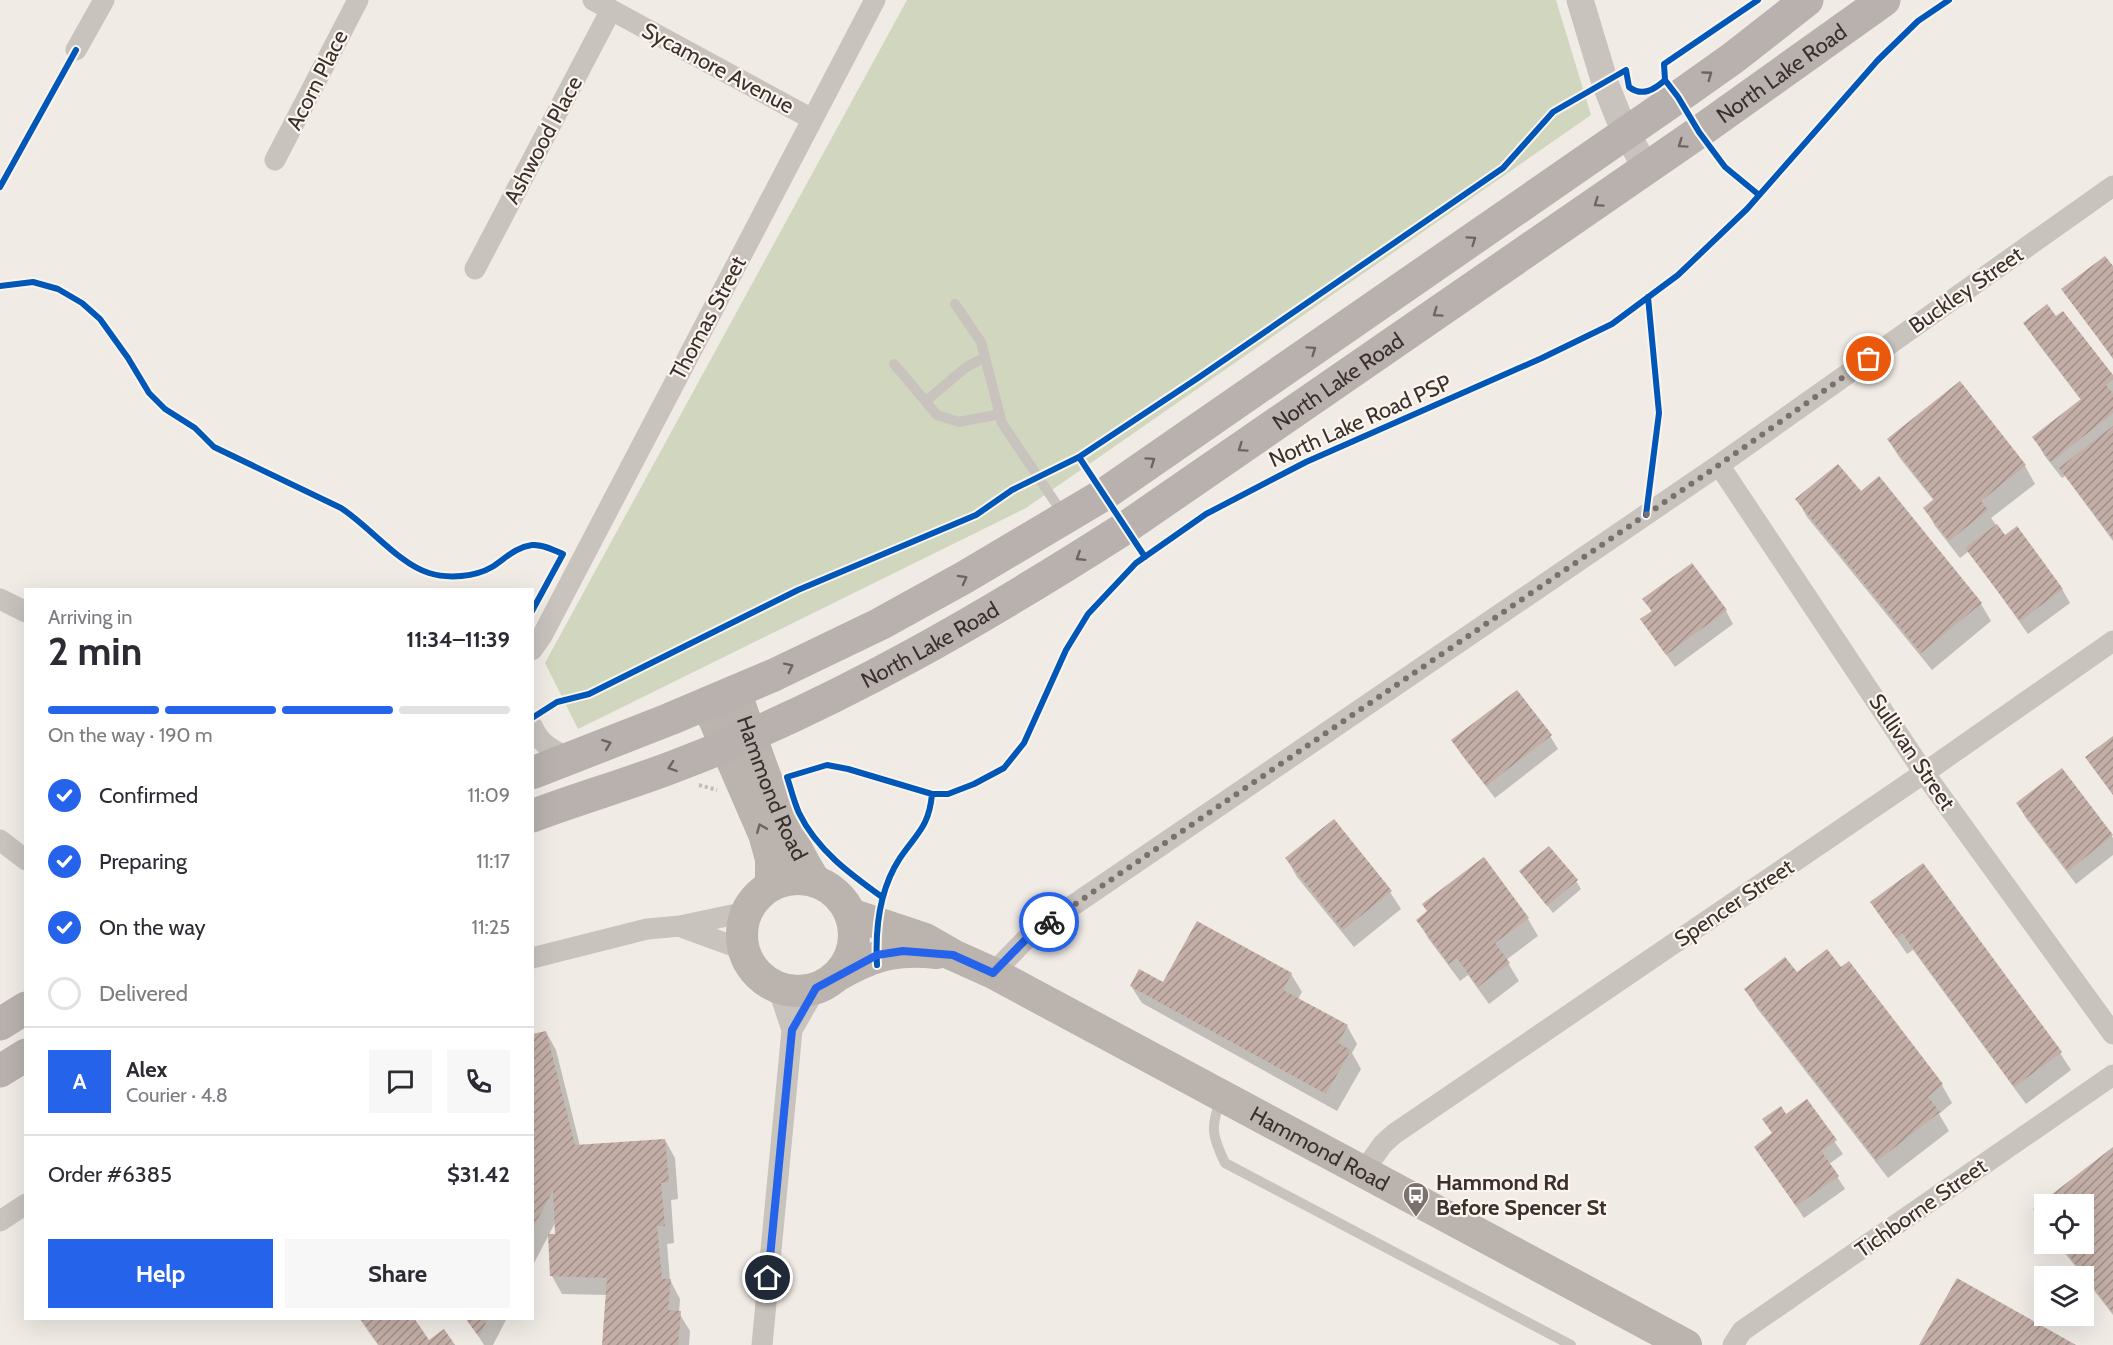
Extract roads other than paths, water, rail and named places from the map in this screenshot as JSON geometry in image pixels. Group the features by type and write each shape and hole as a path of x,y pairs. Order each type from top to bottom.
{"main road":[{"name":"North Lake Road","path":"534,772 721,697 880,624 965,577 1103,495 1733,58 1807,0"},
{"name":"North Lake Road","path":"534,815 684,763 738,740 901,663 1059,570 1125,528 1646,169 1884,0"},
{"name":"Hammond Road","path":"721,697 738,740 771,860 771,885"},
{"name":"Hammond Road","path":"738,740 798,854 815,881"},
{"path":"801,878 815,881 836,894 850,914 854,930 852,947 846,964 826,982 797,991 778,988 763,979 751,966 744,950 742,931 746,912 756,897 771,885 801,878"},
{"name":"Hammond Road","path":"850,914 925,939 993,973 1686,1345"},
{"name":"Hammond Road","path":"826,982 877,955 903,951 953,955"},
{"path":"0,1024 24,1009"},
{"path":"0,1071 24,1056"}],"street":[{"path":"76,50 104,0"},
{"name":"Acorn Place","path":"275,160 358,0"},
{"name":"Thomas Street","path":"537,643 875,0"},
{"path":"1580,0 1605,83 1626,133 1646,169"},
{"name":"Sycamore Avenue","path":"602,5 812,119"},
{"name":"Ashwood Place","path":"475,269 602,5"},
{"name":"Buckley Street","path":"993,973 1031,934 1719,465 2113,186"},
{"name":"Sullivan Street","path":"1719,465 1924,773 2113,1034"},
{"path":"0,598 24,611"},
{"name":"Spencer Street","path":"1363,1172 1374,1154 1394,1134 1924,773 2113,641"},
{"path":"534,730 551,750 570,758"},
{"path":"0,840 24,858"},
{"path":"534,957 647,929 680,926 746,912"},
{"path":"680,926 744,950"},
{"path":"792,1030 826,982"},
{"path":"762,1345 792,1030 778,988"},
{"name":"Tichborne Street","path":"1733,1345 1742,1331 2113,1075"},
{"path":"0,1221 24,1205"}],"lane":[{"path":"955,304 981,342 1002,423 1065,517"},
{"path":"926,401 965,368 985,357"},
{"path":"894,364 937,415 959,422 1000,414"},
{"path":"1222,1096 1213,1120 1215,1144 1225,1163 1571,1345"}],"place":[{"name":"Hammond Rd Before Spencer St","path":"1416,1218"}]}
